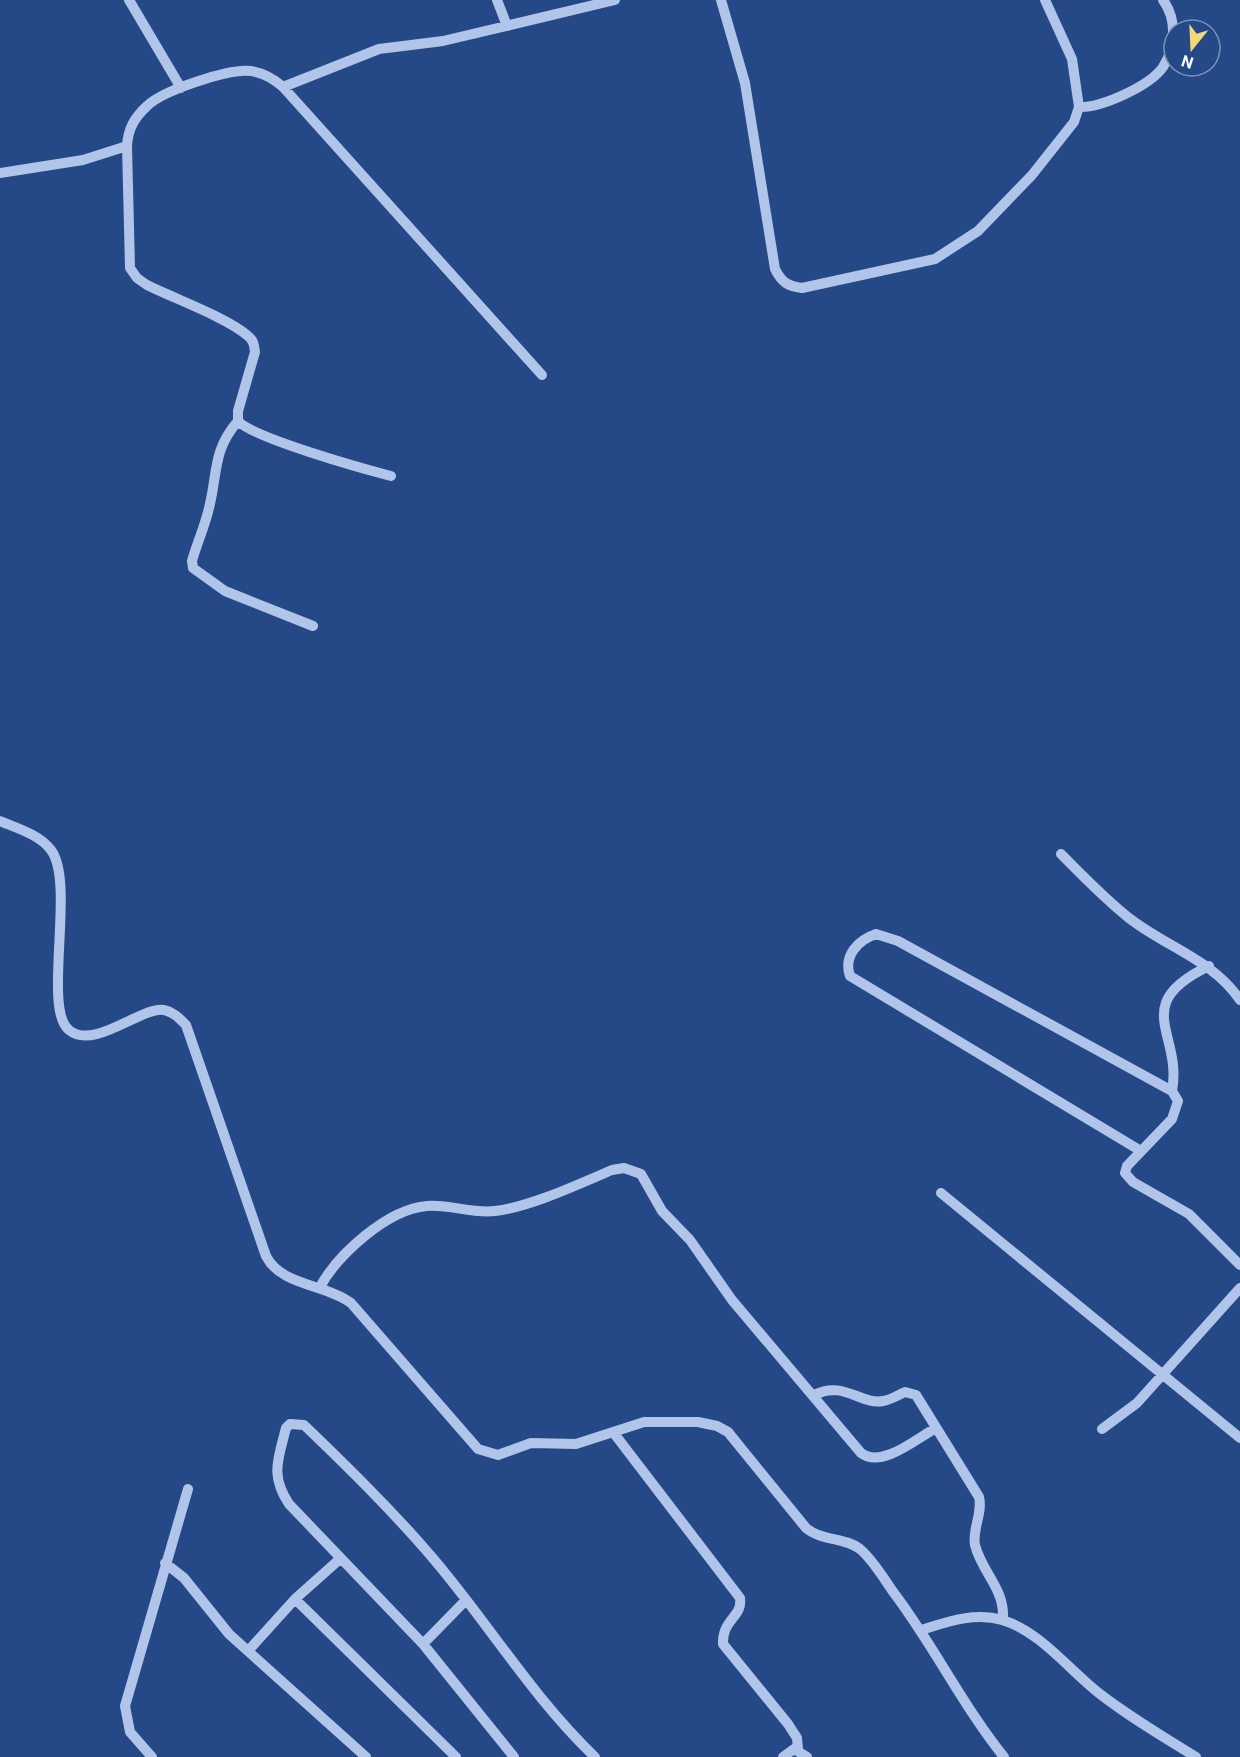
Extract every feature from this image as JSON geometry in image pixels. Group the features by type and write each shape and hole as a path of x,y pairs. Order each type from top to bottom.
{"street":[{"path":"129,0 181,88"},
{"path":"497,0 507,26"},
{"path":"283,87 379,49 443,41 615,0"},
{"path":"721,0 745,83 775,270 780,280 789,286 802,288 935,259 978,231 1032,175 1074,122 1079,107 1072,58 1046,0"},
{"path":"1079,107 1102,105 1151,78 1162,67 1170,48 1173,24 1163,0"},
{"path":"391,476 244,428 238,421 238,411 255,352 254,342 247,334 136,278 130,268 127,146 132,125 148,104 181,88 218,76 248,70 268,75 283,87 542,375"},
{"path":"0,173 83,160 127,146"},
{"path":"238,421 227,433 215,462 210,507 192,561 193,568 225,591 314,626"},
{"path":"0,821 39,839 52,851 57,865 60,889 57,977 62,1021 68,1030 77,1034 89,1035 129,1023 153,1010 164,1010 177,1016 186,1025 270,1263 282,1273 341,1296 351,1303 478,1449 498,1455 531,1443 576,1444 633,1424 663,1421 698,1422 723,1428 806,1528 819,1537 860,1548 921,1630 975,1719 1004,1757"},
{"path":"1061,854 1128,917 1209,966 1232,988 1240,1000"},
{"path":"1141,1151 850,976 847,967 849,957 856,946 867,937 886,936 1172,1091 1178,1101 1172,1119 1127,1166 1125,1173 1127,1177 1189,1214 1240,1265"},
{"path":"1172,1091 1173,1073 1162,1017 1164,1006 1173,992 1191,975 1209,966"},
{"path":"320,1287 347,1252 371,1231 401,1213 425,1206 494,1212 612,1170 624,1168 635,1170 649,1185 662,1211 690,1240 744,1315 861,1453 872,1459 886,1456 936,1428"},
{"path":"941,1193 1240,1438"},
{"path":"1102,1429 1137,1403 1240,1288"},
{"path":"814,1395 823,1390 842,1390 880,1402 905,1392 916,1395 979,1497 981,1504 975,1544 1003,1599 1003,1620"},
{"path":"514,1757 423,1644 289,1504 278,1488 276,1477 278,1461 286,1428 294,1422 304,1425 375,1494 466,1600 558,1720 595,1757"},
{"path":"613,1432 740,1598 740,1609 723,1630 723,1644 797,1738 802,1753 783,1757"},
{"path":"152,1757 130,1732 124,1706 188,1489"},
{"path":"248,1651 295,1599 341,1558"},
{"path":"165,1563 184,1578 222,1625 248,1651 366,1757"},
{"path":"295,1599 456,1757"},
{"path":"423,1644 466,1600"},
{"path":"921,1630 972,1617 1003,1620 1033,1636 1101,1695 1196,1757"}]}
